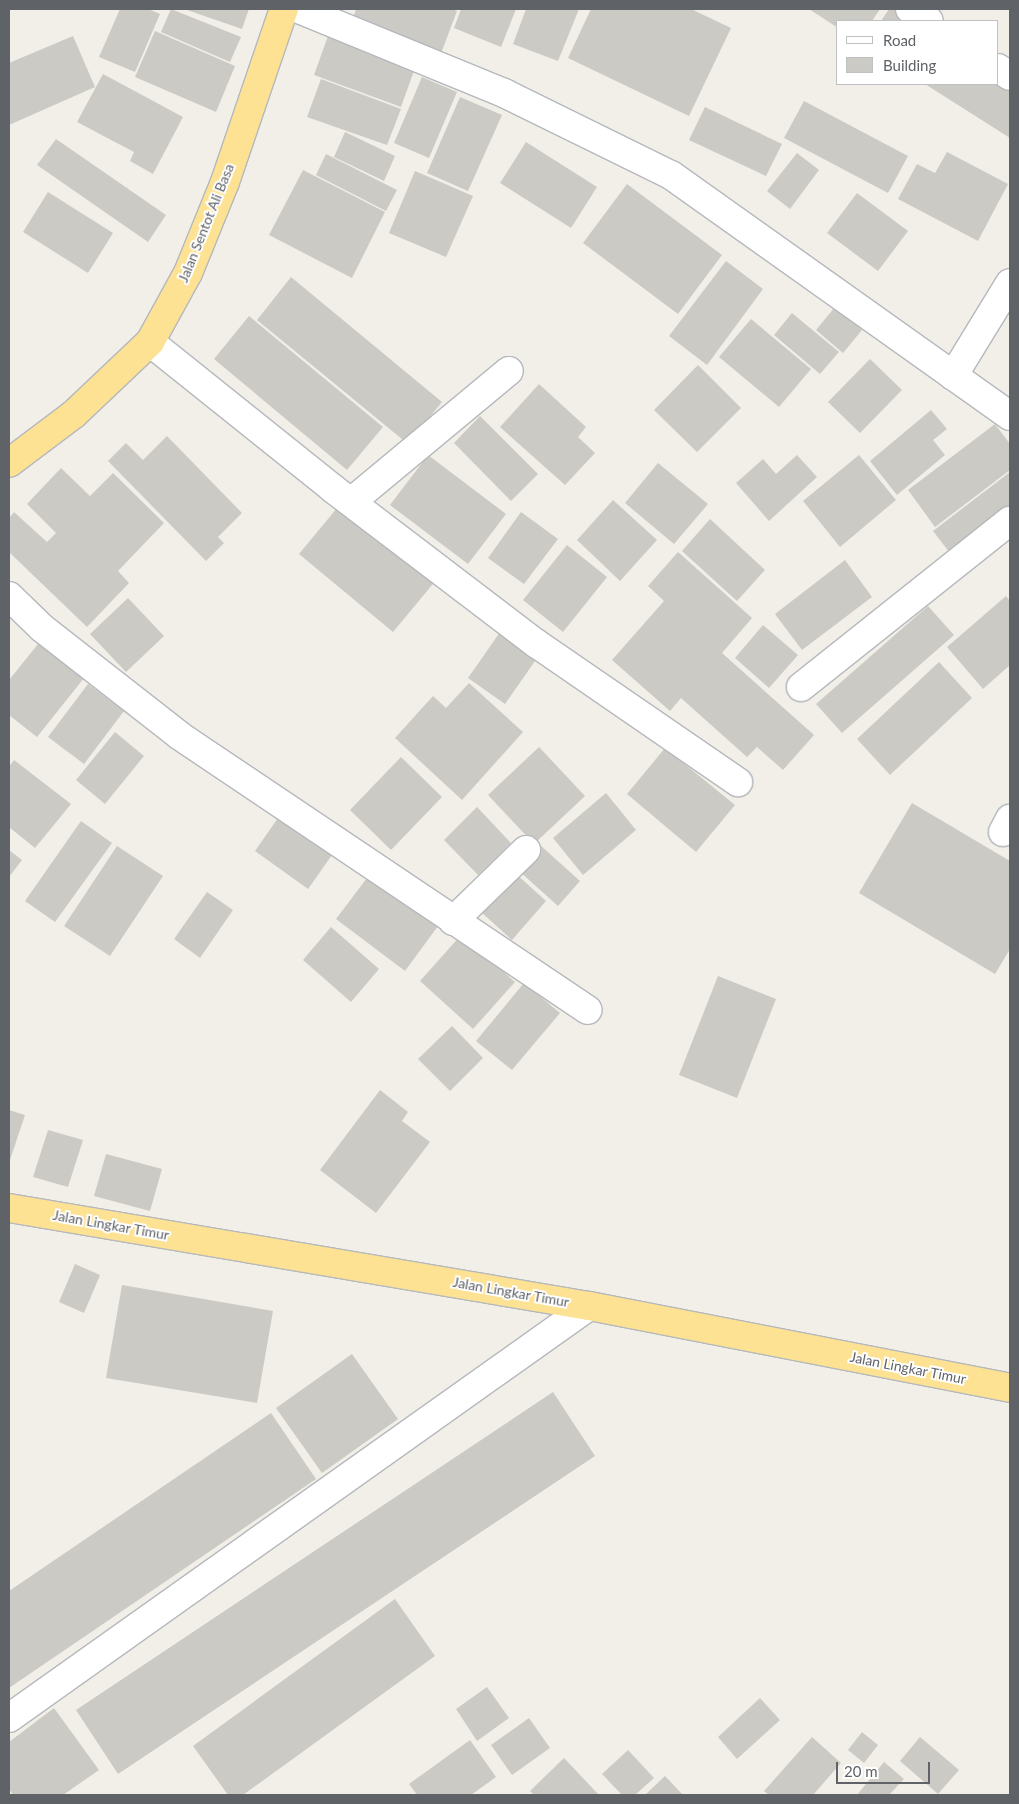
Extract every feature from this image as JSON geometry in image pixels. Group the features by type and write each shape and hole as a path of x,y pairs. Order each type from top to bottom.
{"highway":[{"name":"Jalan Sentot Ali Basa","path":"9,463 74,414 150,342 188,273 225,182 284,9"},
{"name":"Jalan Lingkar Timur","path":"9,1208 589,1306 1010,1388"}],"street":[{"path":"299,9 504,93 671,175 1010,416"},
{"path":"910,9 927,20"},
{"path":"999,69 1010,76"},
{"path":"952,376 1010,284"},
{"path":"150,342 351,502 537,644 738,782"},
{"path":"351,502 509,371"},
{"path":"801,687 1010,521"},
{"path":"9,596 42,628 180,736 587,1010"},
{"path":"453,921 526,850"},
{"path":"9,1718 589,1306"}],"building":[{"path":"120,9 148,9 160,14 135,72 99,57"},
{"path":"171,9 241,37 230,62 161,32"},
{"path":"184,9 249,9 242,29"},
{"path":"356,9 451,9 457,11 440,56 351,24"},
{"path":"461,9 516,9 501,47 454,28"},
{"path":"526,9 579,9 558,61 513,44"},
{"path":"591,9 691,9 731,28 689,116 568,58"},
{"path":"809,9 880,9 873,20 836,20 836,27"},
{"path":"889,9 895,9 912,20 882,20"},
{"path":"155,31 235,66 216,112 135,77"},
{"path":"73,36 95,87 9,125 9,63"},
{"path":"328,36 415,68 401,107 314,75"},
{"path":"103,74 183,117 153,174 130,161 134,152 77,122"},
{"path":"422,77 457,92 429,158 394,143"},
{"path":"321,79 401,109 387,145 307,117"},
{"path":"1010,83 1010,138 927,85 999,85"},
{"path":"460,97 502,115 468,191 427,173"},
{"path":"804,101 908,156 888,193 784,138"},
{"path":"705,107 782,144 766,176 689,140"},
{"path":"345,132 395,156 384,181 334,157"},
{"path":"56,139 166,215 148,242 37,165"},
{"path":"526,142 597,187 571,228 500,183"},
{"path":"947,152 1008,184 978,241 898,199 917,164 935,173"},
{"path":"797,153 819,170 790,209 767,191"},
{"path":"326,154 397,190 386,211 316,175"},
{"path":"303,170 385,212 352,278 269,235"},
{"path":"415,171 473,196 446,257 389,233"},
{"path":"627,184 722,255 678,314 583,243"},
{"path":"48,192 113,233 88,273 23,232"},
{"path":"857,193 908,231 878,271 827,233"},
{"path":"726,261 763,289 707,365 669,336"},
{"path":"291,277 442,402 408,444 257,320"},
{"path":"835,307 862,330 843,353 816,330"},
{"path":"792,313 839,352 820,374 774,335"},
{"path":"249,316 383,427 347,470 214,359"},
{"path":"751,319 811,369 779,407 719,357"},
{"path":"870,359 902,390 860,433 828,402"},
{"path":"698,365 741,408 697,452 654,410"},
{"path":"539,384 586,427 578,437 595,453 565,485 500,427"},
{"path":"931,410 947,429 933,440 945,455 897,495 870,461"},
{"path":"480,416 538,474 511,501 454,443"},
{"path":"995,424 1010,444 1010,470 935,527 908,490"},
{"path":"167,436 242,513 218,537 224,543 206,561 108,461 126,443 143,460"},
{"path":"428,455 506,514 468,564 390,505"},
{"path":"797,455 817,477 769,521 736,483 763,459 776,474"},
{"path":"859,455 896,500 840,547 803,501"},
{"path":"658,463 708,504 674,544 625,503"},
{"path":"61,468 90,496 113,473 164,523 118,571 129,583 87,627 9,552 9,518 14,512 47,542 56,533 27,504"},
{"path":"1010,472 1010,519 956,561 933,531"},
{"path":"613,500 657,540 620,581 577,540"},
{"path":"342,502 437,579 393,632 299,554"},
{"path":"521,512 558,539 524,584 488,558"},
{"path":"710,519 765,570 737,601 682,551"},
{"path":"567,545 607,577 563,632 523,600"},
{"path":"678,552 752,618 722,653 814,735 783,770 757,747 747,757 681,698 670,711 612,660 664,601 648,586"},
{"path":"845,560 872,597 802,650 775,614"},
{"path":"1006,596 1010,601 1010,665 983,689 947,647"},
{"path":"128,598 164,636 126,672 90,634"},
{"path":"928,606 954,635 842,733 816,704"},
{"path":"505,625 542,651 505,704 468,678"},
{"path":"763,625 798,655 769,688 735,658"},
{"path":"43,638 88,673 37,737 9,715 9,680"},
{"path":"939,662 972,698 890,775 857,739"},
{"path":"469,683 523,732 462,800 395,738 433,696 446,708"},
{"path":"88,684 124,711 84,764 48,737"},
{"path":"115,732 144,756 105,804 76,780"},
{"path":"539,747 585,796 534,844 488,795"},
{"path":"665,748 735,805 696,852 627,794"},
{"path":"401,757 442,797 391,850 350,810"},
{"path":"14,760 71,804 35,848 9,827 9,767"},
{"path":"606,793 636,830 583,875 553,838"},
{"path":"912,803 1010,861 1010,949 995,974 859,893"},
{"path":"477,807 511,843 478,875 444,840"},
{"path":"278,818 332,855 308,889 255,851"},
{"path":"81,821 112,843 55,922 25,901"},
{"path":"540,845 580,881 558,906 518,870"},
{"path":"117,846 163,876 110,956 64,926"},
{"path":"9,850 22,860 9,877"},
{"path":"373,870 441,922 405,971 336,919"},
{"path":"514,872 546,901 512,940 480,911"},
{"path":"207,892 233,910 200,958 174,939"},
{"path":"331,927 379,969 351,1002 303,960"},
{"path":"462,934 515,982 473,1029 420,981"},
{"path":"718,976 776,999 737,1098 679,1075"},
{"path":"524,983 560,1013 512,1070 476,1041"},
{"path":"452,1026 483,1058 450,1091 418,1059"},
{"path":"380,1090 408,1112 402,1121 430,1142 376,1213 320,1170"},
{"path":"9,1110 25,1115 9,1163"},
{"path":"48,1130 83,1140 68,1187 33,1177"},
{"path":"106,1154 162,1169 150,1211 94,1196"},
{"path":"75,1264 100,1275 84,1313 59,1302"},
{"path":"122,1285 273,1311 257,1403 106,1378"},
{"path":"352,1354 398,1419 322,1473 276,1408"},
{"path":"553,1392 595,1456 118,1774 76,1710"},
{"path":"271,1413 316,1479 9,1688 9,1591"},
{"path":"395,1599 435,1656 243,1795 228,1795 193,1746"},
{"path":"487,1687 509,1718 477,1741 456,1709"},
{"path":"760,1698 780,1720 737,1759 718,1737"},
{"path":"54,1708 99,1770 63,1795 13,1795 9,1789 9,1742"},
{"path":"529,1718 550,1748 512,1775 491,1745"},
{"path":"862,1732 878,1745 864,1763 848,1750"},
{"path":"812,1737 841,1763 813,1795 769,1795 764,1791"},
{"path":"920,1737 959,1770 938,1794 900,1761"},
{"path":"470,1740 496,1777 471,1795 417,1795 409,1784"},
{"path":"628,1750 654,1778 635,1795 622,1795 602,1774"},
{"path":"564,1758 599,1795 534,1795 530,1791"},
{"path":"884,1762 904,1779 889,1795 857,1795"},
{"path":"665,1776 683,1795 645,1795"}]}
